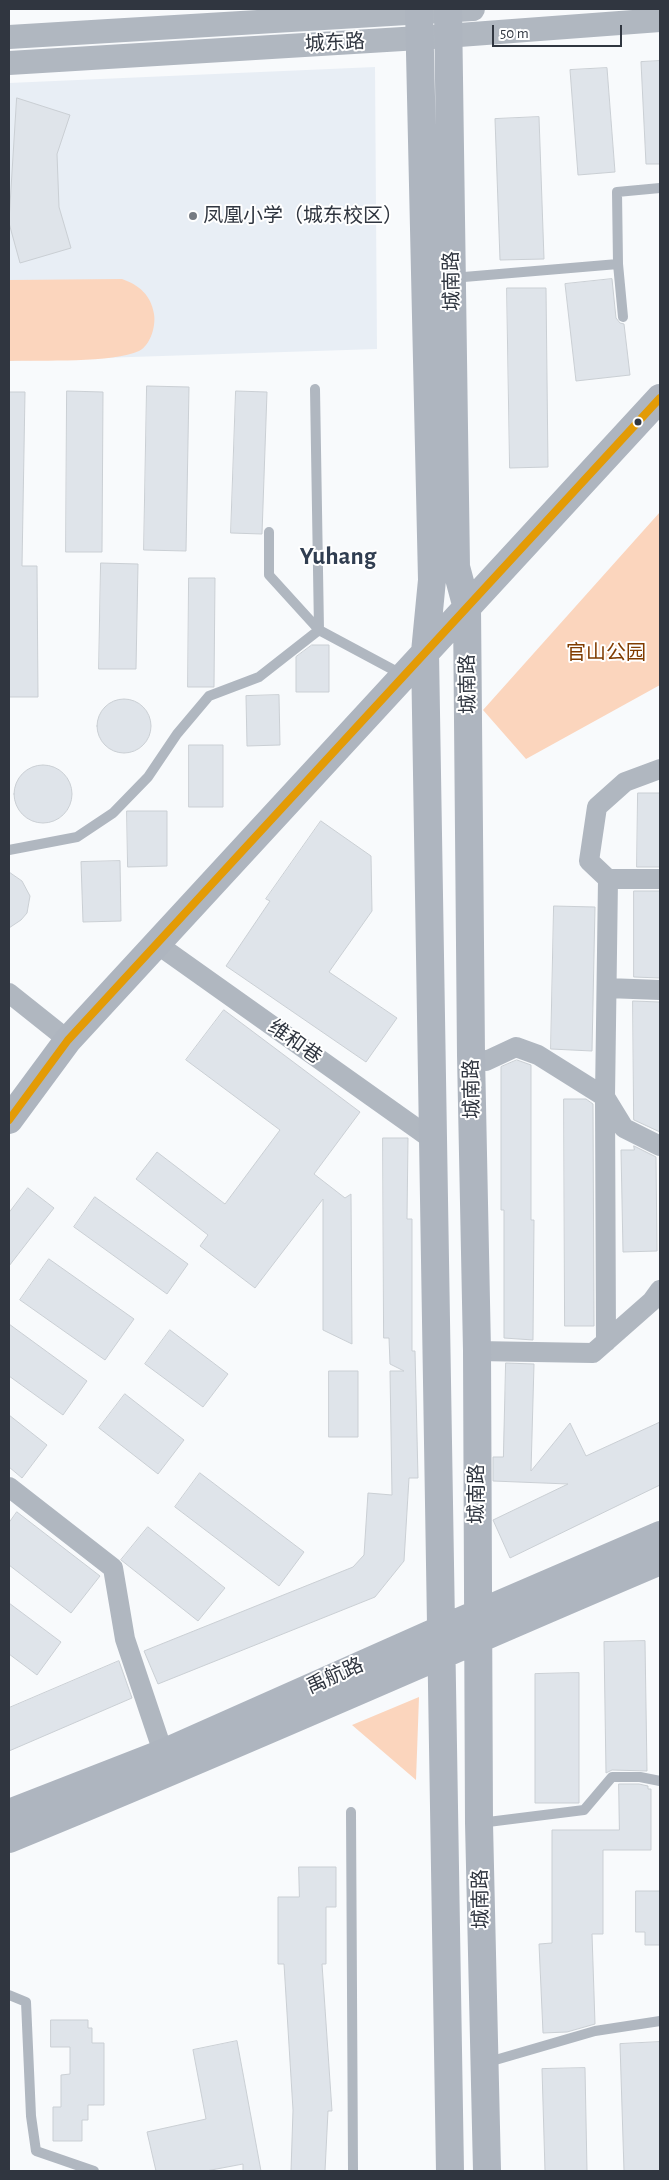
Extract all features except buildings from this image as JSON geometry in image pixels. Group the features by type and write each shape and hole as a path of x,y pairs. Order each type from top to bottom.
{"main road":[{"name":"城南路","path":"454,16 452,278 456,567 467,608 471,1055 477,1352 479,1823 487,2171"},
{"name":"城南路","path":"419,20 432,580 425,652 450,2171"},
{"path":"9,1120 68,1040 660,398"},
{"name":"禹航路","path":"9,1839 166,1763 477,1626 660,1535"},
{"name":"禹航路","path":"477,1626 660,1561"},
{"name":"禹航路","path":"9,1813 166,1763"}],"street":[{"name":"城东路","path":"9,63 454,16 660,20"},
{"name":"城东路","path":"9,37 419,20"},
{"path":"660,770 625,782 597,807 589,861 608,879 660,879"},
{"path":"606,1342 608,879"},
{"name":"维和巷","path":"157,944 433,1140"},
{"path":"607,988 660,990"},
{"path":"9,992 68,1040"},
{"path":"471,1055 486,1061 516,1047 538,1055 606,1097 624,1128 660,1146"},
{"path":"477,1352 593,1354 652,1301 660,1290"},
{"path":"9,1487 113,1568 124,1639 166,1763"}],"lane":[{"path":"622,317 618,264 617,192 660,188"},
{"path":"452,278 618,264"},
{"path":"316,389 319,630"},
{"path":"269,532 269,575 319,630 404,675"},
{"path":"9,850 77,837 113,813 148,778 177,734 209,696 259,677 319,630"},
{"path":"479,1823 584,1810 612,1777 640,1777 660,1781"},
{"path":"351,1812 353,2171"},
{"path":"9,1995 26,2002 31,2116 36,2150 94,2171"},
{"path":"484,2064 595,2031 660,2022"}],"shaded area":[{"name":"凤凰小学（城东校区）","path":"375,67 377,349 9,361 9,83"}],"green space":[{"path":"122,279 139,288 147,296 152,307 154,319 150,340 139,351 128,355 95,359 9,361 9,280"},
{"name":"官山公园","path":"660,512 660,685 526,759 483,710"},
{"path":"419,1697 416,1780 352,1725"}],"transit line":[{"path":"9,1120 68,1040 660,398"}],"place":[{"name":"凤凰小学（城东校区）","path":"193,216"}],"district":[{"name":"Yuhang","path":"338,556"}]}
